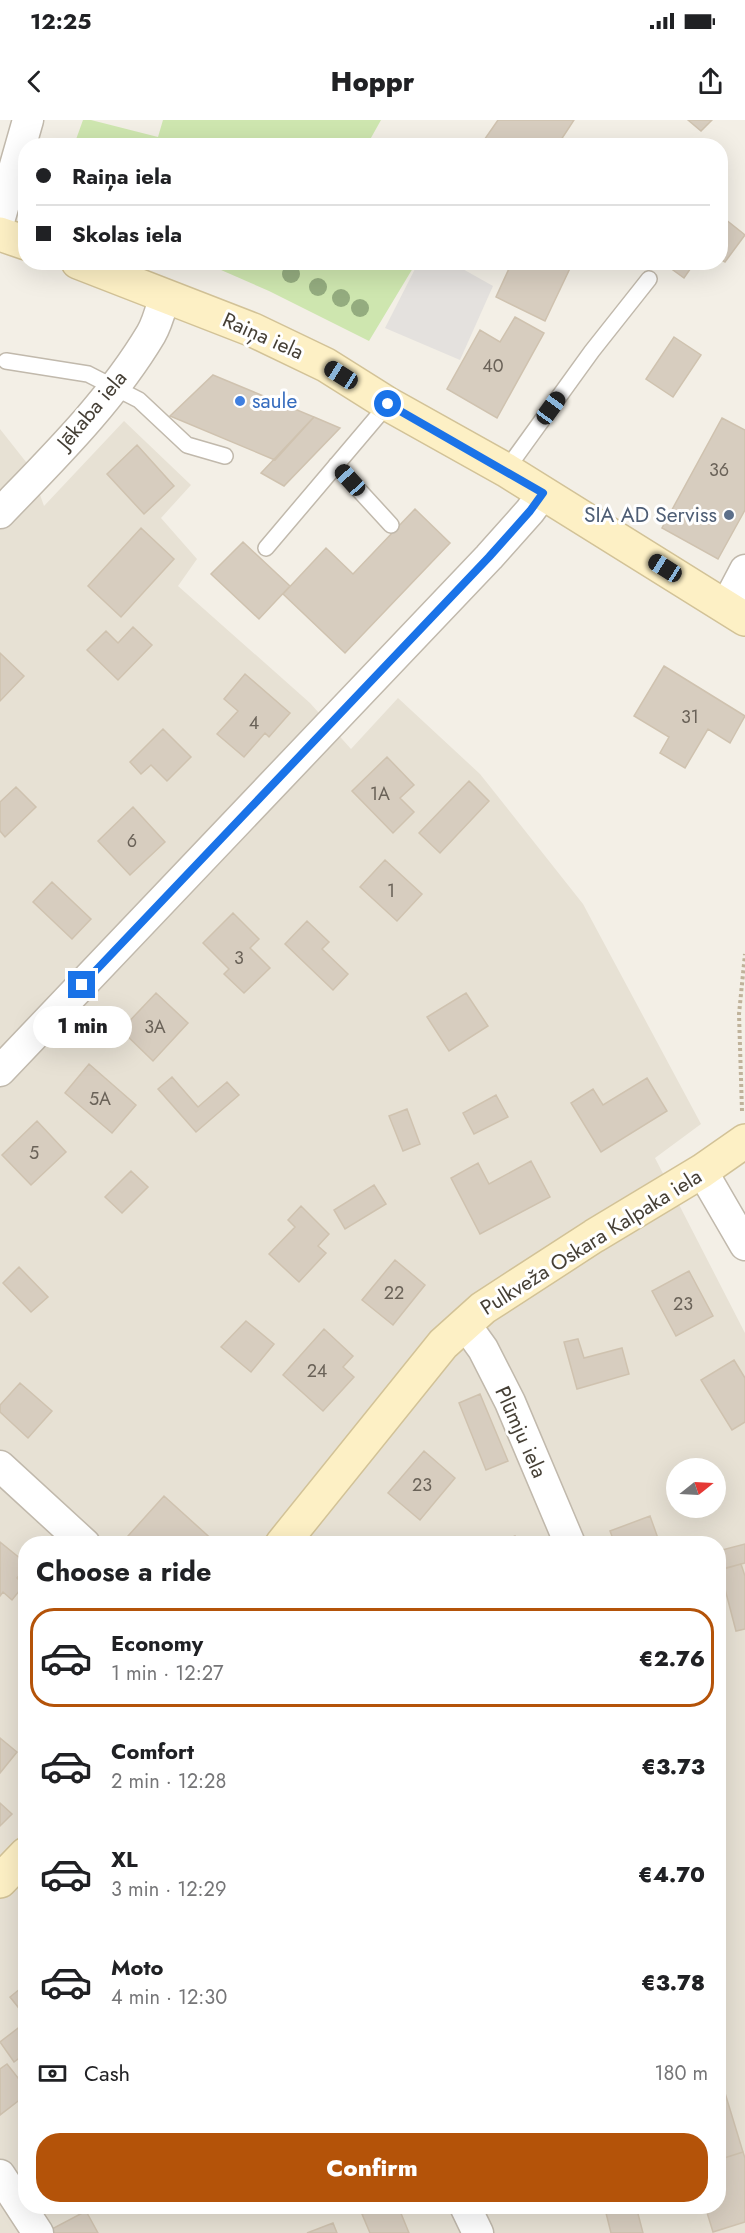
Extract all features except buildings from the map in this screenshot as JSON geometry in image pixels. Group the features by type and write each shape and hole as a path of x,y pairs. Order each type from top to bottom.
{"main road":[{"path":"0,234 18,240"},
{"name":"Raiņa iela","path":"99,270 253,330 315,360 506,470 736,612"},
{"name":"Pulkveža Oskara Kalpaka iela","path":"288,1536 436,1352 465,1324 507,1290 702,1171 744,1130"},
{"path":"0,1881 18,1862"}],"street":[{"path":"23,138 28,120"},
{"path":"0,218 18,155"},
{"name":"Jēkaba iela","path":"0,513 80,428 114,387 152,333 165,295"},
{"path":"0,1071 489,557 543,493"},
{"path":"736,612 745,570"},
{"path":"702,1171 745,1245"},
{"name":"Plūmju iela","path":"465,1324 483,1349 510,1402 567,1536"},
{"path":"0,1466 76,1536"},
{"path":"0,2175 18,2202"},
{"path":"26,2214 38,2233"},
{"path":"469,2214 478,2233"}],"lane":[{"path":"506,470 592,351 649,279"},
{"path":"6,361 88,374 139,400 187,445 225,456"},
{"path":"266,548 388,404"},
{"path":"336,465 391,525"}],"path":[{"path":"744,1130 739,1014 745,954"}],"shaded area":[{"path":"414,270 464,270 493,286 460,360 385,328"},
{"path":"124,421 191,485 161,518 197,559 178,586 310,703 351,749 398,698 480,774 583,904 701,1124 655,1158 745,1333 745,2233 0,2233 0,429 30,467 44,506"}],"green space":[{"path":"83,120 158,137 163,120 381,120 371,138 77,138"},
{"path":"221,270 412,270 369,341 269,291"}],"place":[{"name":"saule","path":"240,401"},
{"name":"SIA AD Serviss","path":"729,515"}],"route":[{"path":"82,985 489,557 543,493 388,404"}]}
